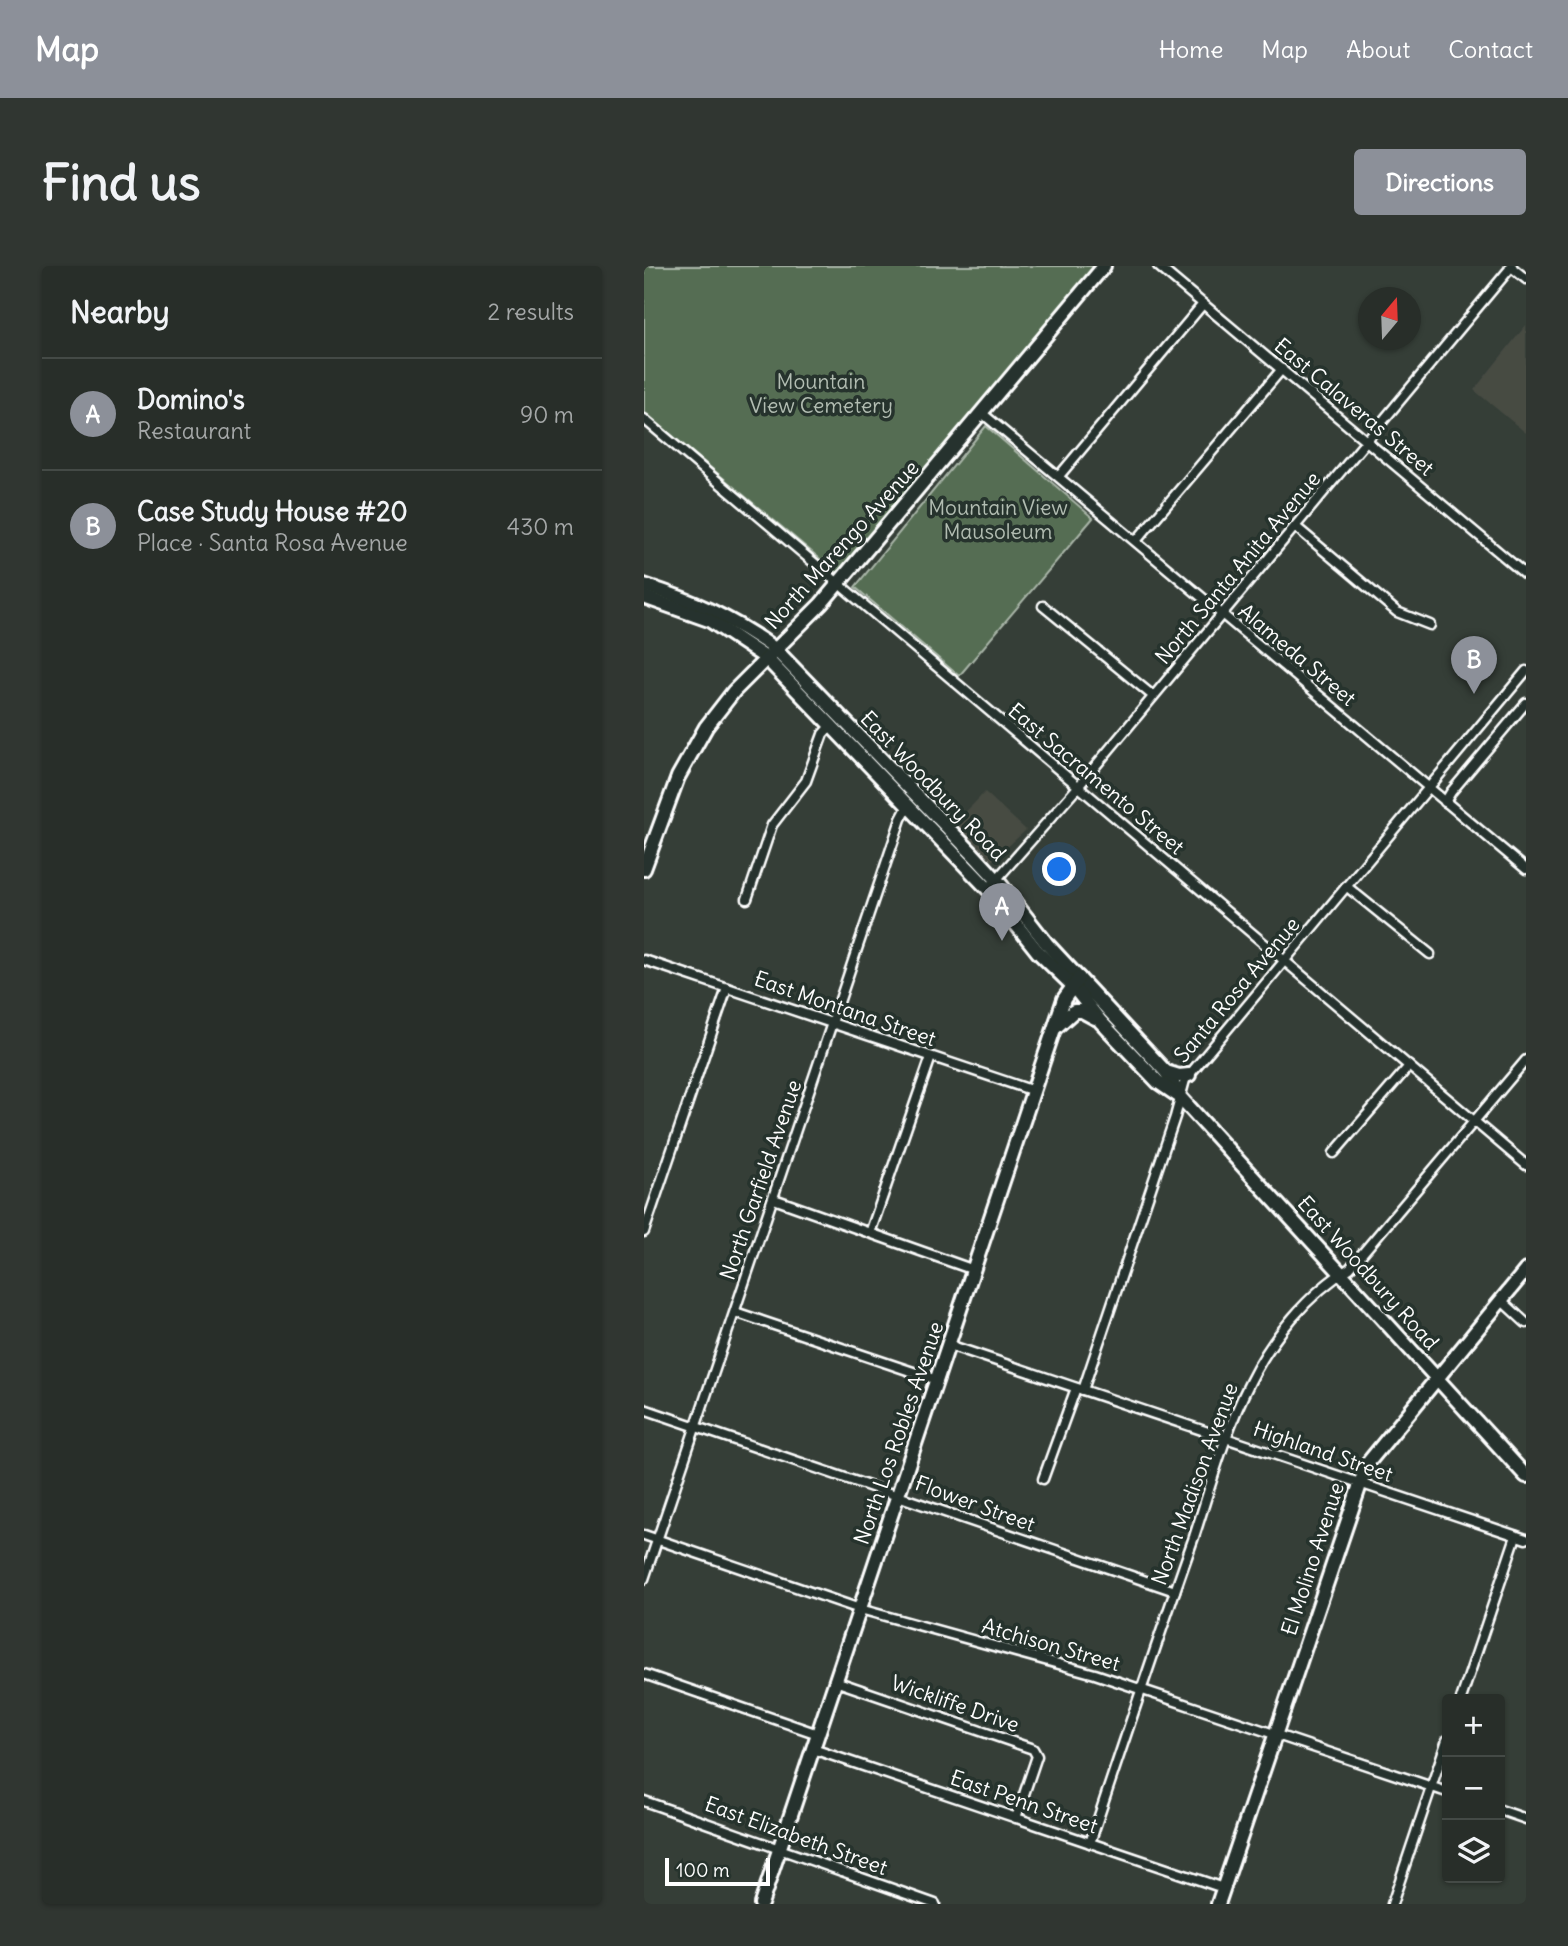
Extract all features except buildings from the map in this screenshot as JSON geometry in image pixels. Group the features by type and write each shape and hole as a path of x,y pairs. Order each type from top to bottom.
{"street":[{"name":"North Marengo Avenue","path":"644,869 666,804 688,757 706,727 734,691 837,584 1104,266"},
{"name":"East Calaveras Street","path":"1158,266 1526,575"},
{"path":"1511,266 1526,279"},
{"name":"North Santa Anita Avenue","path":"992,885 1078,787 1221,613 1296,527 1511,266"},
{"path":"1059,477 1203,304"},
{"path":"1136,541 1282,369"},
{"name":"Alameda Street","path":"982,413 1526,869"},
{"name":"East Sacramento Street","path":"644,419 1526,1165"},
{"path":"1296,527 1397,611 1430,625"},
{"name":"East Woodbury Road","path":"644,585 695,602 757,636 831,726 911,800 992,885 1025,928 1166,1072 1180,1097"},
{"name":"East Woodbury Road","path":"644,597 709,620 771,653 839,714 911,800"},
{"path":"1043,606 1153,696"},
{"name":"Santa Rosa Avenue","path":"1043,1479 1079,1389 1185,1080 1526,671"},
{"path":"1445,802 1526,703"},
{"path":"747,898 772,825 806,780 823,734 839,714"},
{"path":"1518,715 1526,722"},
{"name":"North Garfield Avenue","path":"644,1579 901,819 911,800"},
{"path":"1346,886 1430,954"},
{"name":"East Montana Street","path":"644,960 1034,1091"},
{"name":"East Woodbury Road","path":"1075,981 1101,1022 1158,1082 1180,1097 1526,1476"},
{"name":"North Los Robles Avenue","path":"761,1904 1064,997 1075,981"},
{"path":"644,1232 727,988"},
{"path":"1055,1028 1074,1011 1083,1011 1101,1022"},
{"path":"870,1233 931,1057"},
{"name":"North Madison Avenue","path":"1090,1843 1227,1438 1250,1381 1280,1334 1305,1305 1350,1268 1526,1060"},
{"path":"1334,1153 1409,1066"},
{"path":"1166,1072 1189,1075"},
{"path":"774,1199 974,1270"},
{"name":"El Molino Avenue","path":"1218,1904 1367,1464 1526,1270"},
{"path":"1501,1300 1526,1322"},
{"path":"735,1312 937,1380"},
{"name":"Highland Street","path":"949,1345 1526,1539"},
{"name":"Flower Street","path":"644,1409 1175,1591"},
{"name":"Atchison Street","path":"644,1535 860,1609 1095,1674 1442,1790"},
{"path":"1463,1694 1516,1536"},
{"path":"644,1674 818,1734"},
{"name":"Wickliffe Drive","path":"835,1681 1033,1749 1037,1756 1016,1818"},
{"name":"East Penn Street","path":"813,1749 1223,1888"},
{"path":"1392,1904 1442,1756"},
{"name":"East Elizabeth Street","path":"644,1801 936,1904"},
{"path":"1505,1812 1526,1819"}],"shaded area":[{"path":"1526,325 1526,433 1474,390"},
{"path":"985,792 1026,830 992,861 987,861 952,826"}],"green space":[{"name":"Mountain View Cemetery","path":"644,266 1096,266 837,573 644,412"},
{"name":"Mountain View Mausoleum","path":"986,426 1093,518 959,676 855,587"}],"place":[{"name":"Case Study House #20","path":"1474,694"},
{"name":"Domino's","path":"1002,941"}]}
